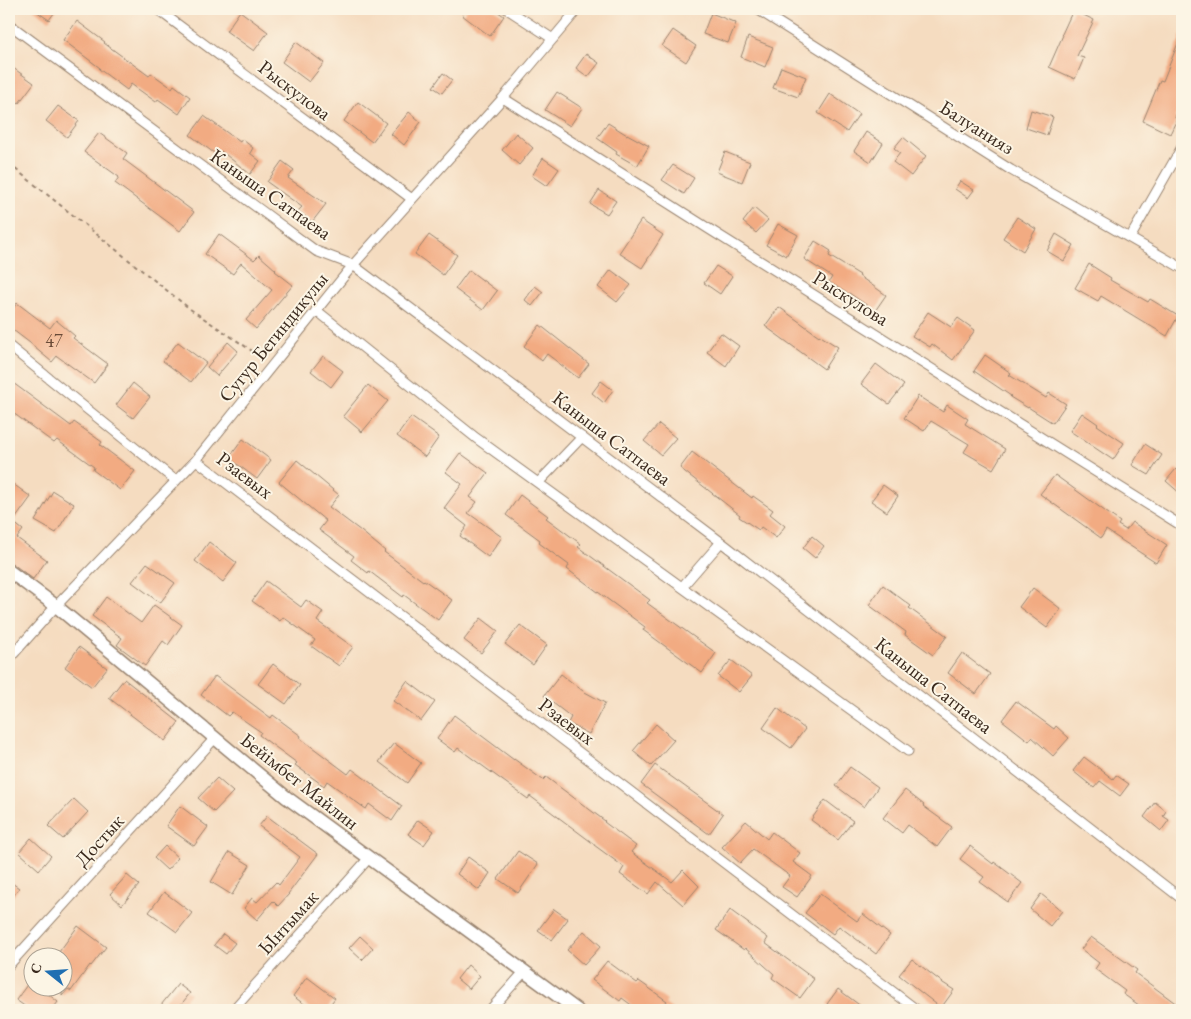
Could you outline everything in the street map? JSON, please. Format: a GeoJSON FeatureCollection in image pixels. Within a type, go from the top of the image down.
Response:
{"type":"FeatureCollection","features":[{"type":"Feature","properties":{"kind":"street","name":"Рыскулова"},"geometry":{"type":"LineString","coordinates":[[156,9],[412,199]]}},
{"type":"Feature","properties":{"kind":"street"},"geometry":{"type":"LineString","coordinates":[[507,9],[553,39]]}},
{"type":"Feature","properties":{"kind":"street","name":"Сугур Бегиндикулы"},"geometry":{"type":"LineString","coordinates":[[9,659],[56,606],[196,460],[353,264],[503,98],[578,9]]}},
{"type":"Feature","properties":{"kind":"street","name":"Балуанияз"},"geometry":{"type":"LineString","coordinates":[[756,9],[1011,170],[1182,268]]}},
{"type":"Feature","properties":{"kind":"street","name":"Каныша Сатпаева"},"geometry":{"type":"LineString","coordinates":[[9,24],[316,251],[353,264],[721,542],[1182,900]]}},
{"type":"Feature","properties":{"kind":"street","name":"Рыскулова"},"geometry":{"type":"LineString","coordinates":[[503,98],[1182,526]]}},
{"type":"Feature","properties":{"kind":"street"},"geometry":{"type":"LineString","coordinates":[[1130,238],[1182,147]]}},
{"type":"Feature","properties":{"kind":"street"},"geometry":{"type":"LineString","coordinates":[[316,310],[476,438],[908,751]]}},
{"type":"Feature","properties":{"kind":"street"},"geometry":{"type":"LineString","coordinates":[[9,346],[176,481]]}},
{"type":"Feature","properties":{"kind":"street"},"geometry":{"type":"LineString","coordinates":[[538,483],[582,437]]}},
{"type":"Feature","properties":{"kind":"street","name":"Рзаевых"},"geometry":{"type":"LineString","coordinates":[[196,460],[917,1010]]}},
{"type":"Feature","properties":{"kind":"street"},"geometry":{"type":"LineString","coordinates":[[682,587],[721,542]]}},
{"type":"Feature","properties":{"kind":"street","name":"Бейімбет Майлин"},"geometry":{"type":"LineString","coordinates":[[9,571],[56,606],[286,797],[577,1010]]}},
{"type":"Feature","properties":{"kind":"street","name":"Достык"},"geometry":{"type":"LineString","coordinates":[[9,965],[215,738]]}},
{"type":"Feature","properties":{"kind":"street","name":"Ынтымак"},"geometry":{"type":"LineString","coordinates":[[233,1010],[369,858]]}},
{"type":"Feature","properties":{"kind":"street"},"geometry":{"type":"LineString","coordinates":[[490,1010],[524,972]]}},
{"type":"Feature","properties":{"kind":"path"},"geometry":{"type":"LineString","coordinates":[[9,164],[190,310],[273,365]]}},
{"type":"Feature","properties":{"kind":"building"},"geometry":{"type":"Polygon","coordinates":[[[33,9],[57,9],[49,20],[33,9]]]}},
{"type":"Feature","properties":{"kind":"building"},"geometry":{"type":"Polygon","coordinates":[[[467,9],[494,9],[504,16],[490,36],[462,15],[467,9]]]}},
{"type":"Feature","properties":{"kind":"building"},"geometry":{"type":"Polygon","coordinates":[[[1073,10],[1094,20],[1077,56],[1084,58],[1075,79],[1049,67],[1073,10]]]}},
{"type":"Feature","properties":{"kind":"building"},"geometry":{"type":"Polygon","coordinates":[[[240,11],[268,32],[254,51],[226,31],[240,11]]]}},
{"type":"Feature","properties":{"kind":"building"},"geometry":{"type":"Polygon","coordinates":[[[711,13],[736,23],[728,43],[703,34],[711,13]]]}},
{"type":"Feature","properties":{"kind":"building"},"geometry":{"type":"Polygon","coordinates":[[[77,21],[149,76],[151,73],[172,88],[174,85],[190,97],[179,114],[158,99],[156,102],[131,84],[127,90],[63,40],[77,21]]]}},
{"type":"Feature","properties":{"kind":"building"},"geometry":{"type":"Polygon","coordinates":[[[673,30],[696,46],[686,62],[662,46],[673,30]]]}},
{"type":"Feature","properties":{"kind":"building"},"geometry":{"type":"Polygon","coordinates":[[[1182,33],[1182,98],[1175,118],[1177,119],[1170,134],[1143,121],[1160,80],[1163,81],[1182,33]]]}},
{"type":"Feature","properties":{"kind":"building"},"geometry":{"type":"Polygon","coordinates":[[[748,37],[773,47],[765,67],[741,57],[748,37]]]}},
{"type":"Feature","properties":{"kind":"building"},"geometry":{"type":"Polygon","coordinates":[[[296,42],[324,63],[309,82],[282,62],[296,42]]]}},
{"type":"Feature","properties":{"kind":"building"},"geometry":{"type":"Polygon","coordinates":[[[586,54],[599,63],[588,77],[576,68],[586,54]]]}},
{"type":"Feature","properties":{"kind":"building"},"geometry":{"type":"Polygon","coordinates":[[[9,65],[34,83],[19,103],[9,95],[9,65]]]}},
{"type":"Feature","properties":{"kind":"building"},"geometry":{"type":"Polygon","coordinates":[[[781,67],[806,77],[798,97],[773,88],[781,67]]]}},
{"type":"Feature","properties":{"kind":"building"},"geometry":{"type":"Polygon","coordinates":[[[443,73],[452,80],[442,93],[433,87],[443,73]]]}},
{"type":"Feature","properties":{"kind":"building"},"geometry":{"type":"Polygon","coordinates":[[[557,92],[582,108],[570,126],[545,110],[557,92]]]}},
{"type":"Feature","properties":{"kind":"building"},"geometry":{"type":"Polygon","coordinates":[[[830,94],[859,114],[847,132],[818,113],[830,94]]]}},
{"type":"Feature","properties":{"kind":"building"},"geometry":{"type":"Polygon","coordinates":[[[358,102],[386,123],[372,142],[344,121],[358,102]]]}},
{"type":"Feature","properties":{"kind":"building"},"geometry":{"type":"Polygon","coordinates":[[[58,106],[79,121],[67,137],[46,121],[58,106]]]}},
{"type":"Feature","properties":{"kind":"building"},"geometry":{"type":"Polygon","coordinates":[[[1031,110],[1053,117],[1047,135],[1026,128],[1031,110]]]}},
{"type":"Feature","properties":{"kind":"building"},"geometry":{"type":"Polygon","coordinates":[[[409,112],[421,122],[404,145],[391,134],[409,112]]]}},
{"type":"Feature","properties":{"kind":"building"},"geometry":{"type":"Polygon","coordinates":[[[204,116],[240,142],[242,139],[253,148],[250,153],[260,161],[250,174],[221,151],[218,156],[190,135],[204,116]]]}},
{"type":"Feature","properties":{"kind":"building"},"geometry":{"type":"Polygon","coordinates":[[[608,123],[649,146],[637,166],[616,154],[617,152],[597,138],[608,123]]]}},
{"type":"Feature","properties":{"kind":"building"},"geometry":{"type":"Polygon","coordinates":[[[866,132],[883,143],[871,162],[854,151],[866,132]]]}},
{"type":"Feature","properties":{"kind":"building"},"geometry":{"type":"Polygon","coordinates":[[[99,133],[127,153],[123,159],[194,212],[180,231],[115,183],[119,177],[84,152],[99,133]]]}},
{"type":"Feature","properties":{"kind":"building"},"geometry":{"type":"Polygon","coordinates":[[[516,133],[533,148],[519,165],[502,150],[516,133]]]}},
{"type":"Feature","properties":{"kind":"building"},"geometry":{"type":"Polygon","coordinates":[[[903,137],[926,156],[911,176],[893,162],[900,153],[894,148],[903,137]]]}},
{"type":"Feature","properties":{"kind":"building"},"geometry":{"type":"Polygon","coordinates":[[[725,152],[750,162],[742,182],[717,172],[725,152]]]}},
{"type":"Feature","properties":{"kind":"building"},"geometry":{"type":"Polygon","coordinates":[[[543,158],[559,169],[547,186],[532,176],[543,158]]]}},
{"type":"Feature","properties":{"kind":"building"},"geometry":{"type":"Polygon","coordinates":[[[282,161],[294,170],[288,178],[326,204],[312,222],[298,211],[302,207],[267,182],[282,161]]]}},
{"type":"Feature","properties":{"kind":"building"},"geometry":{"type":"Polygon","coordinates":[[[673,165],[694,178],[684,194],[662,180],[673,165]]]}},
{"type":"Feature","properties":{"kind":"building"},"geometry":{"type":"Polygon","coordinates":[[[960,181],[974,190],[968,198],[955,189],[960,181]]]}},
{"type":"Feature","properties":{"kind":"building"},"geometry":{"type":"Polygon","coordinates":[[[599,190],[616,201],[607,214],[590,204],[599,190]]]}},
{"type":"Feature","properties":{"kind":"building"},"geometry":{"type":"Polygon","coordinates":[[[754,208],[768,220],[756,233],[743,222],[754,208]]]}},
{"type":"Feature","properties":{"kind":"building"},"geometry":{"type":"Polygon","coordinates":[[[1017,217],[1036,229],[1023,251],[1003,238],[1017,217]]]}},
{"type":"Feature","properties":{"kind":"building"},"geometry":{"type":"Polygon","coordinates":[[[641,220],[663,235],[642,268],[619,253],[641,220]]]}},
{"type":"Feature","properties":{"kind":"building"},"geometry":{"type":"Polygon","coordinates":[[[778,224],[798,235],[786,256],[766,245],[778,224]]]}},
{"type":"Feature","properties":{"kind":"building"},"geometry":{"type":"Polygon","coordinates":[[[219,234],[254,260],[259,255],[293,285],[256,329],[246,320],[272,290],[241,263],[233,274],[205,254],[219,234]]]}},
{"type":"Feature","properties":{"kind":"building"},"geometry":{"type":"Polygon","coordinates":[[[1056,234],[1074,245],[1064,261],[1047,251],[1056,234]]]}},
{"type":"Feature","properties":{"kind":"building"},"geometry":{"type":"Polygon","coordinates":[[[429,235],[457,255],[443,275],[415,254],[429,235]]]}},
{"type":"Feature","properties":{"kind":"building"},"geometry":{"type":"Polygon","coordinates":[[[815,241],[831,251],[829,256],[860,275],[886,295],[875,311],[829,282],[832,277],[804,259],[815,241]]]}},
{"type":"Feature","properties":{"kind":"building"},"geometry":{"type":"Polygon","coordinates":[[[1089,264],[1111,278],[1110,280],[1148,302],[1150,299],[1178,316],[1167,336],[1101,296],[1098,301],[1075,288],[1089,264]]]}},
{"type":"Feature","properties":{"kind":"building"},"geometry":{"type":"Polygon","coordinates":[[[716,266],[732,276],[720,294],[704,283],[716,266]]]}},
{"type":"Feature","properties":{"kind":"building"},"geometry":{"type":"Polygon","coordinates":[[[469,270],[497,291],[483,310],[455,289],[469,270]]]}},
{"type":"Feature","properties":{"kind":"building"},"geometry":{"type":"Polygon","coordinates":[[[611,270],[631,285],[617,302],[598,287],[611,270]]]}},
{"type":"Feature","properties":{"kind":"building"},"geometry":{"type":"Polygon","coordinates":[[[535,286],[543,292],[532,306],[525,300],[535,286]]]}},
{"type":"Feature","properties":{"kind":"building"},"geometry":{"type":"Polygon","coordinates":[[[17,303],[50,328],[56,320],[75,336],[73,338],[108,364],[94,383],[57,356],[52,362],[9,327],[9,314],[17,303]]]}},
{"type":"Feature","properties":{"kind":"building"},"geometry":{"type":"Polygon","coordinates":[[[779,307],[819,336],[838,347],[824,369],[765,326],[779,307]]]}},
{"type":"Feature","properties":{"kind":"building"},"geometry":{"type":"Polygon","coordinates":[[[928,312],[951,327],[958,318],[975,330],[953,360],[932,344],[930,347],[912,336],[928,312]]]}},
{"type":"Feature","properties":{"kind":"building"},"geometry":{"type":"Polygon","coordinates":[[[540,325],[589,364],[578,378],[547,354],[542,361],[524,346],[540,325]]]}},
{"type":"Feature","properties":{"kind":"building"},"geometry":{"type":"Polygon","coordinates":[[[721,333],[739,346],[726,366],[707,352],[721,333]]]}},
{"type":"Feature","properties":{"kind":"building"},"geometry":{"type":"Polygon","coordinates":[[[178,342],[206,363],[191,382],[163,361],[178,342]]]}},
{"type":"Feature","properties":{"kind":"building"},"geometry":{"type":"Polygon","coordinates":[[[228,342],[238,351],[217,376],[207,367],[228,342]]]}},
{"type":"Feature","properties":{"kind":"building"},"geometry":{"type":"Polygon","coordinates":[[[985,355],[1011,373],[1009,375],[1046,398],[1049,393],[1066,404],[1053,423],[1010,397],[974,371],[985,355]]]}},
{"type":"Feature","properties":{"kind":"building"},"geometry":{"type":"Polygon","coordinates":[[[323,356],[343,371],[331,387],[311,371],[323,356]]]}},
{"type":"Feature","properties":{"kind":"building"},"geometry":{"type":"Polygon","coordinates":[[[876,364],[904,385],[889,404],[861,384],[876,364]]]}},
{"type":"Feature","properties":{"kind":"building"},"geometry":{"type":"Polygon","coordinates":[[[9,380],[71,426],[74,422],[102,442],[100,445],[135,471],[120,490],[93,470],[94,467],[57,440],[54,443],[9,410],[9,380]]]}},
{"type":"Feature","properties":{"kind":"building"},"geometry":{"type":"Polygon","coordinates":[[[601,381],[613,390],[604,403],[592,393],[601,381]]]}},
{"type":"Feature","properties":{"kind":"building"},"geometry":{"type":"Polygon","coordinates":[[[133,383],[150,397],[133,418],[116,405],[133,383]]]}},
{"type":"Feature","properties":{"kind":"building"},"geometry":{"type":"Polygon","coordinates":[[[368,385],[388,401],[362,432],[343,416],[368,385]]]}},
{"type":"Feature","properties":{"kind":"building"},"geometry":{"type":"Polygon","coordinates":[[[918,396],[943,412],[947,405],[968,419],[965,424],[1005,449],[993,469],[964,452],[969,444],[931,421],[924,431],[904,418],[918,396]]]}},
{"type":"Feature","properties":{"kind":"building"},"geometry":{"type":"Polygon","coordinates":[[[1082,413],[1124,443],[1113,460],[1070,431],[1082,413]]]}},
{"type":"Feature","properties":{"kind":"building"},"geometry":{"type":"Polygon","coordinates":[[[411,417],[439,437],[425,457],[397,436],[411,417]]]}},
{"type":"Feature","properties":{"kind":"building"},"geometry":{"type":"Polygon","coordinates":[[[659,424],[676,438],[661,455],[644,441],[659,424]]]}},
{"type":"Feature","properties":{"kind":"building"},"geometry":{"type":"Polygon","coordinates":[[[243,439],[271,460],[257,479],[229,458],[243,439]]]}},
{"type":"Feature","properties":{"kind":"building"},"geometry":{"type":"Polygon","coordinates":[[[1145,444],[1162,455],[1149,475],[1132,465],[1145,444]]]}},
{"type":"Feature","properties":{"kind":"building"},"geometry":{"type":"Polygon","coordinates":[[[692,452],[752,498],[753,496],[773,510],[770,514],[785,526],[776,538],[761,527],[759,530],[739,517],[740,515],[680,468],[692,452]]]}},
{"type":"Feature","properties":{"kind":"building"},"geometry":{"type":"Polygon","coordinates":[[[460,453],[488,473],[470,497],[477,502],[468,513],[502,537],[488,557],[460,536],[467,526],[444,508],[462,484],[446,472],[460,453]]]}},
{"type":"Feature","properties":{"kind":"building"},"geometry":{"type":"Polygon","coordinates":[[[297,460],[339,495],[329,507],[361,531],[384,552],[452,600],[438,620],[404,595],[403,597],[369,571],[368,573],[351,560],[354,556],[319,530],[326,521],[279,482],[297,460]]]}},
{"type":"Feature","properties":{"kind":"building"},"geometry":{"type":"Polygon","coordinates":[[[1176,469],[1182,474],[1182,495],[1166,481],[1176,469]]]}},
{"type":"Feature","properties":{"kind":"building"},"geometry":{"type":"Polygon","coordinates":[[[1055,475],[1120,522],[1118,525],[1126,530],[1132,522],[1167,545],[1156,563],[1106,530],[1101,538],[1040,494],[1055,475]]]}},
{"type":"Feature","properties":{"kind":"building"},"geometry":{"type":"Polygon","coordinates":[[[9,481],[31,497],[13,522],[23,530],[17,538],[47,560],[33,579],[9,561],[9,481]]]}},
{"type":"Feature","properties":{"kind":"building"},"geometry":{"type":"Polygon","coordinates":[[[883,485],[898,496],[887,512],[871,501],[883,485]]]}},
{"type":"Feature","properties":{"kind":"building"},"geometry":{"type":"Polygon","coordinates":[[[53,491],[74,504],[56,533],[35,521],[53,491]]]}},
{"type":"Feature","properties":{"kind":"building"},"geometry":{"type":"Polygon","coordinates":[[[520,495],[548,516],[546,518],[581,544],[578,547],[650,600],[647,603],[716,653],[702,673],[643,630],[645,627],[567,569],[569,565],[539,543],[540,540],[506,515],[520,495]]]}},
{"type":"Feature","properties":{"kind":"building"},"geometry":{"type":"Polygon","coordinates":[[[812,536],[824,546],[815,558],[803,548],[812,536]]]}},
{"type":"Feature","properties":{"kind":"building"},"geometry":{"type":"Polygon","coordinates":[[[209,542],[237,563],[223,582],[195,561],[209,542]]]}},
{"type":"Feature","properties":{"kind":"building"},"geometry":{"type":"Polygon","coordinates":[[[147,563],[175,583],[160,603],[132,582],[147,563]]]}},
{"type":"Feature","properties":{"kind":"building"},"geometry":{"type":"Polygon","coordinates":[[[266,581],[301,607],[306,600],[323,612],[317,621],[353,647],[339,666],[311,646],[315,640],[283,617],[280,621],[252,601],[266,581]]]}},
{"type":"Feature","properties":{"kind":"building"},"geometry":{"type":"Polygon","coordinates":[[[883,585],[911,606],[909,608],[947,636],[933,655],[905,635],[906,632],[869,605],[883,585]]]}},
{"type":"Feature","properties":{"kind":"building"},"geometry":{"type":"Polygon","coordinates":[[[1033,588],[1061,609],[1047,628],[1019,607],[1033,588]]]}},
{"type":"Feature","properties":{"kind":"building"},"geometry":{"type":"Polygon","coordinates":[[[106,597],[141,623],[154,605],[182,625],[168,645],[163,641],[145,666],[117,645],[122,638],[92,616],[106,597]]]}},
{"type":"Feature","properties":{"kind":"building"},"geometry":{"type":"Polygon","coordinates":[[[481,618],[498,631],[481,653],[464,640],[481,618]]]}},
{"type":"Feature","properties":{"kind":"building"},"geometry":{"type":"Polygon","coordinates":[[[520,625],[547,645],[533,665],[505,644],[520,625]]]}},
{"type":"Feature","properties":{"kind":"building"},"geometry":{"type":"Polygon","coordinates":[[[79,647],[107,668],[92,687],[65,667],[79,647]]]}},
{"type":"Feature","properties":{"kind":"building"},"geometry":{"type":"Polygon","coordinates":[[[962,653],[990,674],[976,694],[948,673],[962,653]]]}},
{"type":"Feature","properties":{"kind":"building"},"geometry":{"type":"Polygon","coordinates":[[[731,660],[752,676],[739,692],[718,676],[731,660]]]}},
{"type":"Feature","properties":{"kind":"building"},"geometry":{"type":"Polygon","coordinates":[[[273,664],[300,685],[286,704],[258,684],[273,664]]]}},
{"type":"Feature","properties":{"kind":"building"},"geometry":{"type":"Polygon","coordinates":[[[561,674],[583,691],[605,703],[589,734],[568,723],[571,717],[544,696],[561,674]]]}},
{"type":"Feature","properties":{"kind":"building"},"geometry":{"type":"Polygon","coordinates":[[[215,676],[271,718],[273,715],[348,774],[352,769],[402,806],[392,821],[369,804],[366,809],[327,781],[324,786],[259,735],[261,732],[232,712],[228,716],[201,695],[215,676]]]}},
{"type":"Feature","properties":{"kind":"building"},"geometry":{"type":"Polygon","coordinates":[[[124,679],[179,722],[165,741],[109,698],[124,679]]]}},
{"type":"Feature","properties":{"kind":"building"},"geometry":{"type":"Polygon","coordinates":[[[407,681],[435,702],[421,721],[393,701],[407,681]]]}},
{"type":"Feature","properties":{"kind":"building"},"geometry":{"type":"Polygon","coordinates":[[[1016,701],[1054,729],[1056,726],[1069,738],[1053,756],[1032,737],[1029,741],[1002,720],[1016,701]]]}},
{"type":"Feature","properties":{"kind":"building"},"geometry":{"type":"Polygon","coordinates":[[[777,708],[805,729],[791,748],[763,728],[777,708]]]}},
{"type":"Feature","properties":{"kind":"building"},"geometry":{"type":"Polygon","coordinates":[[[454,715],[514,760],[543,780],[546,777],[605,821],[636,846],[631,852],[672,882],[683,870],[699,886],[683,905],[657,882],[648,894],[620,874],[624,867],[530,796],[528,799],[458,748],[455,752],[437,739],[454,715]]]}},
{"type":"Feature","properties":{"kind":"building"},"geometry":{"type":"Polygon","coordinates":[[[656,724],[674,740],[651,766],[633,751],[656,724]]]}},
{"type":"Feature","properties":{"kind":"building"},"geometry":{"type":"Polygon","coordinates":[[[394,743],[421,763],[407,783],[379,762],[394,743]]]}},
{"type":"Feature","properties":{"kind":"building"},"geometry":{"type":"Polygon","coordinates":[[[1084,757],[1113,779],[1116,775],[1129,784],[1120,796],[1100,781],[1094,788],[1073,771],[1084,757]]]}},
{"type":"Feature","properties":{"kind":"building"},"geometry":{"type":"Polygon","coordinates":[[[655,765],[723,814],[709,834],[641,784],[655,765]]]}},
{"type":"Feature","properties":{"kind":"building"},"geometry":{"type":"Polygon","coordinates":[[[850,767],[878,787],[864,807],[836,786],[850,767]]]}},
{"type":"Feature","properties":{"kind":"building"},"geometry":{"type":"Polygon","coordinates":[[[217,778],[233,792],[214,812],[198,798],[217,778]]]}},
{"type":"Feature","properties":{"kind":"building"},"geometry":{"type":"Polygon","coordinates":[[[905,790],[952,827],[937,847],[908,825],[902,833],[883,818],[905,790]]]}},
{"type":"Feature","properties":{"kind":"building"},"geometry":{"type":"Polygon","coordinates":[[[74,799],[88,812],[63,839],[48,826],[74,799]]]}},
{"type":"Feature","properties":{"kind":"building"},"geometry":{"type":"Polygon","coordinates":[[[825,800],[853,821],[838,840],[811,820],[825,800]]]}},
{"type":"Feature","properties":{"kind":"building"},"geometry":{"type":"Polygon","coordinates":[[[1155,802],[1166,811],[1163,816],[1169,820],[1161,831],[1144,817],[1155,802]]]}},
{"type":"Feature","properties":{"kind":"building"},"geometry":{"type":"Polygon","coordinates":[[[180,806],[208,827],[194,846],[166,826],[180,806]]]}},
{"type":"Feature","properties":{"kind":"building"},"geometry":{"type":"Polygon","coordinates":[[[267,816],[318,854],[278,906],[273,901],[257,920],[244,908],[252,898],[257,902],[276,882],[279,885],[300,857],[259,826],[267,816]]]}},
{"type":"Feature","properties":{"kind":"building"},"geometry":{"type":"Polygon","coordinates":[[[418,820],[434,831],[424,845],[408,834],[418,820]]]}},
{"type":"Feature","properties":{"kind":"building"},"geometry":{"type":"Polygon","coordinates":[[[746,821],[767,839],[772,832],[800,853],[793,862],[812,876],[797,897],[782,887],[790,876],[753,849],[740,863],[722,847],[746,821]]]}},
{"type":"Feature","properties":{"kind":"building"},"geometry":{"type":"Polygon","coordinates":[[[31,838],[51,856],[39,870],[19,852],[31,838]]]}},
{"type":"Feature","properties":{"kind":"building"},"geometry":{"type":"Polygon","coordinates":[[[165,846],[178,858],[167,870],[154,858],[165,846]]]}},
{"type":"Feature","properties":{"kind":"building"},"geometry":{"type":"Polygon","coordinates":[[[970,846],[1022,883],[1008,902],[980,882],[984,877],[960,859],[970,846]]]}},
{"type":"Feature","properties":{"kind":"building"},"geometry":{"type":"Polygon","coordinates":[[[518,851],[538,864],[518,893],[498,879],[518,851]]]}},
{"type":"Feature","properties":{"kind":"building"},"geometry":{"type":"Polygon","coordinates":[[[229,852],[250,865],[232,895],[211,882],[229,852]]]}},
{"type":"Feature","properties":{"kind":"building"},"geometry":{"type":"Polygon","coordinates":[[[468,857],[490,873],[479,890],[457,874],[468,857]]]}},
{"type":"Feature","properties":{"kind":"building"},"geometry":{"type":"Polygon","coordinates":[[[127,875],[139,885],[122,905],[110,894],[127,875]]]}},
{"type":"Feature","properties":{"kind":"building"},"geometry":{"type":"Polygon","coordinates":[[[9,881],[19,888],[9,902],[9,881]]]}},
{"type":"Feature","properties":{"kind":"building"},"geometry":{"type":"Polygon","coordinates":[[[164,892],[192,913],[177,932],[149,912],[164,892]]]}},
{"type":"Feature","properties":{"kind":"building"},"geometry":{"type":"Polygon","coordinates":[[[820,894],[857,921],[863,914],[890,935],[876,954],[839,926],[833,934],[805,913],[820,894]]]}},
{"type":"Feature","properties":{"kind":"building"},"geometry":{"type":"Polygon","coordinates":[[[1041,894],[1062,911],[1050,926],[1030,909],[1041,894]]]}},
{"type":"Feature","properties":{"kind":"building"},"geometry":{"type":"Polygon","coordinates":[[[554,909],[568,919],[552,940],[538,930],[554,909]]]}},
{"type":"Feature","properties":{"kind":"building"},"geometry":{"type":"Polygon","coordinates":[[[730,910],[768,938],[765,943],[814,979],[800,998],[772,978],[774,974],[745,948],[744,950],[716,930],[730,910]]]}},
{"type":"Feature","properties":{"kind":"building"},"geometry":{"type":"Polygon","coordinates":[[[78,926],[106,947],[72,990],[72,946],[63,946],[78,926]]]}},
{"type":"Feature","properties":{"kind":"building"},"geometry":{"type":"Polygon","coordinates":[[[584,931],[601,946],[584,965],[567,950],[584,931]]]}},
{"type":"Feature","properties":{"kind":"building"},"geometry":{"type":"Polygon","coordinates":[[[223,934],[235,943],[226,954],[214,945],[223,934]]]}},
{"type":"Feature","properties":{"kind":"building"},"geometry":{"type":"Polygon","coordinates":[[[360,936],[373,948],[362,960],[349,948],[360,936]]]}},
{"type":"Feature","properties":{"kind":"building"},"geometry":{"type":"Polygon","coordinates":[[[1091,937],[1137,970],[1135,973],[1182,1008],[1182,1010],[1146,1010],[1123,994],[1125,991],[1095,969],[1099,963],[1081,949],[1091,937]]]}},
{"type":"Feature","properties":{"kind":"building"},"geometry":{"type":"Polygon","coordinates":[[[912,959],[954,990],[941,1008],[899,975],[912,959]]]}},
{"type":"Feature","properties":{"kind":"building"},"geometry":{"type":"Polygon","coordinates":[[[607,961],[637,983],[639,981],[667,1001],[665,1004],[673,1010],[638,1010],[622,998],[620,1001],[592,980],[607,961]]]}},
{"type":"Feature","properties":{"kind":"building"},"geometry":{"type":"Polygon","coordinates":[[[468,965],[480,976],[469,989],[457,979],[468,965]]]}},
{"type":"Feature","properties":{"kind":"building"},"geometry":{"type":"Polygon","coordinates":[[[307,977],[335,998],[326,1010],[312,1010],[293,996],[307,977]]]}},
{"type":"Feature","properties":{"kind":"building"},"geometry":{"type":"Polygon","coordinates":[[[178,984],[190,993],[177,1010],[157,1010],[178,984]]]}},
{"type":"Feature","properties":{"kind":"building"},"geometry":{"type":"Polygon","coordinates":[[[838,989],[866,1010],[836,1010],[827,1004],[838,989]]]}},
{"type":"Feature","properties":{"kind":"building"},"geometry":{"type":"Polygon","coordinates":[[[22,992],[22,996],[50,996],[58,1002],[52,1010],[30,1010],[16,1000],[22,992]]]}}]}
